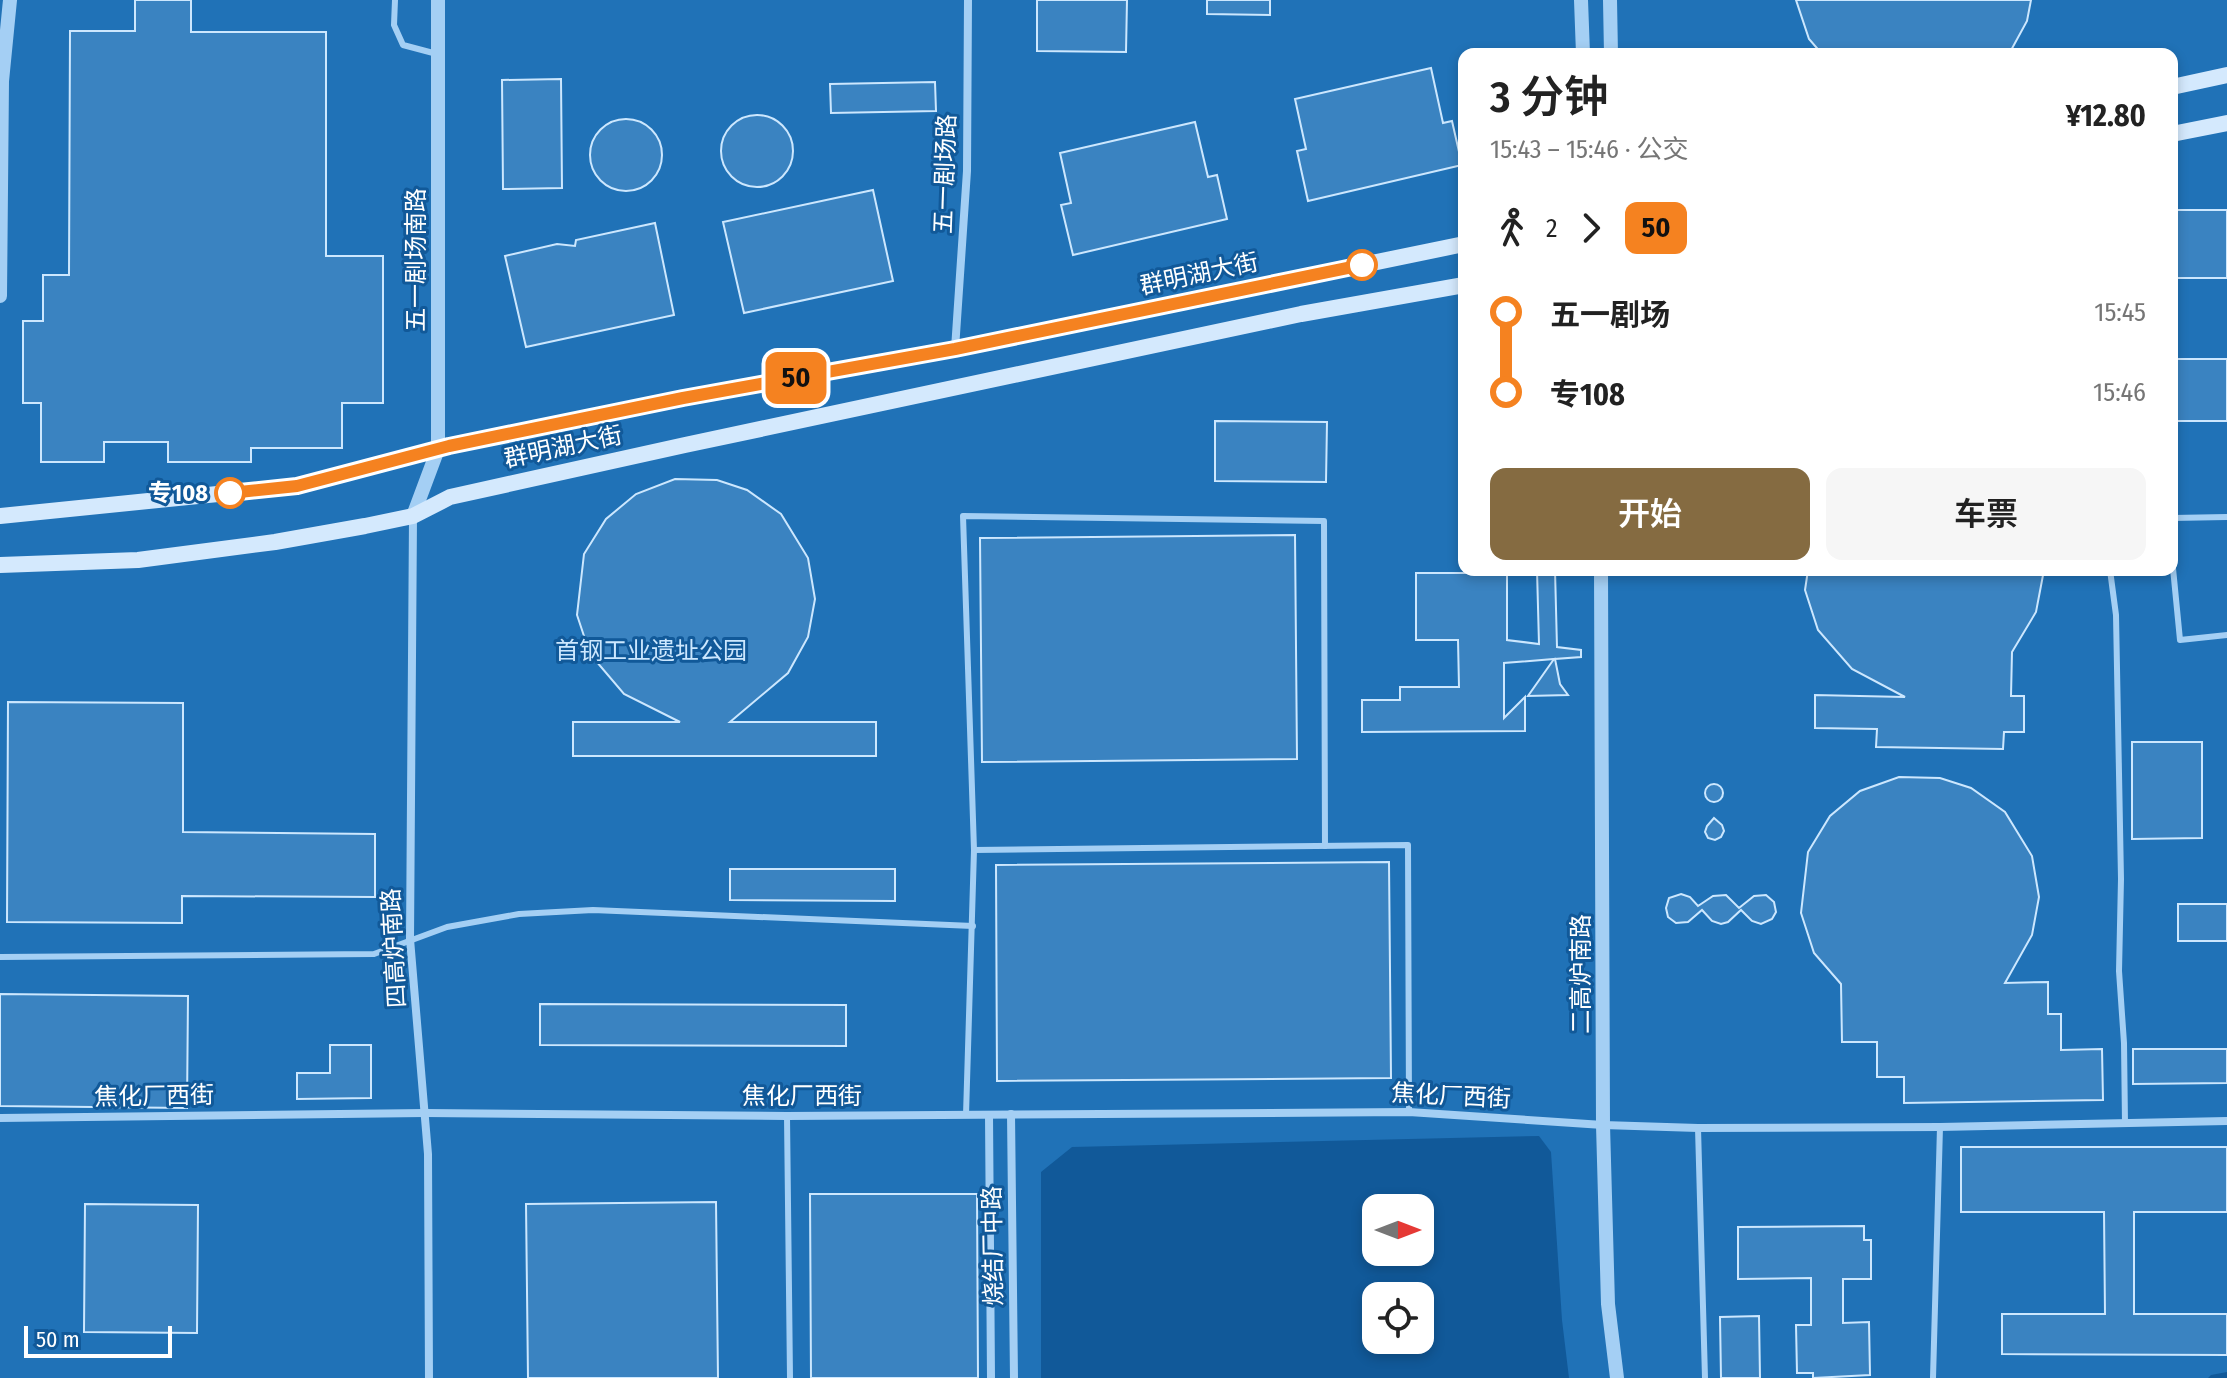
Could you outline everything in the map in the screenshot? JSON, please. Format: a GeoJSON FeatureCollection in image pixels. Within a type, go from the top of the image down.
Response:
{"type":"FeatureCollection","features":[{"type":"Feature","properties":{"kind":"main road"},"geometry":{"type":"LineString","coordinates":[[2178,86],[2227,75]]}},
{"type":"Feature","properties":{"kind":"main road"},"geometry":{"type":"LineString","coordinates":[[2178,133],[2227,123]]}},
{"type":"Feature","properties":{"kind":"main road","name":"群明湖大街"},"geometry":{"type":"LineString","coordinates":[[0,516],[297,486],[438,449],[683,398],[955,349],[1458,245]]}},
{"type":"Feature","properties":{"kind":"main road","name":"群明湖大街"},"geometry":{"type":"LineString","coordinates":[[0,565],[138,560],[275,542],[413,516],[450,497],[671,448],[1286,317],[1458,286]]}},
{"type":"Feature","properties":{"kind":"street"},"geometry":{"type":"LineString","coordinates":[[0,296],[2,81],[10,0]]}},
{"type":"Feature","properties":{"kind":"street","name":"五一剧场南路"},"geometry":{"type":"LineString","coordinates":[[413,516],[438,449],[438,0]]}},
{"type":"Feature","properties":{"kind":"street","name":"五一剧场路"},"geometry":{"type":"LineString","coordinates":[[955,349],[967,171],[968,0]]}},
{"type":"Feature","properties":{"kind":"street"},"geometry":{"type":"LineString","coordinates":[[1581,0],[1583,48]]}},
{"type":"Feature","properties":{"kind":"street"},"geometry":{"type":"LineString","coordinates":[[1610,0],[1611,48]]}},
{"type":"Feature","properties":{"kind":"street","name":"四高炉南路"},"geometry":{"type":"LineString","coordinates":[[413,516],[410,939],[425,1113],[429,1378]]}},
{"type":"Feature","properties":{"kind":"street","name":"二高炉南路"},"geometry":{"type":"LineString","coordinates":[[1601,576],[1603,1125],[1608,1304],[1617,1378]]}},
{"type":"Feature","properties":{"kind":"street","name":"焦化厂西街"},"geometry":{"type":"LineString","coordinates":[[0,1118],[425,1113],[787,1116],[1409,1112],[1698,1128],[2227,1121]]}},
{"type":"Feature","properties":{"kind":"street","name":"烧结厂中路"},"geometry":{"type":"LineString","coordinates":[[1011,1114],[1014,1378]]}},
{"type":"Feature","properties":{"kind":"street","name":"烧结厂中路"},"geometry":{"type":"LineString","coordinates":[[989,1115],[991,1378]]}},
{"type":"Feature","properties":{"kind":"lane"},"geometry":{"type":"LineString","coordinates":[[395,0],[394,25],[403,45],[437,54]]}},
{"type":"Feature","properties":{"kind":"lane"},"geometry":{"type":"LineString","coordinates":[[966,1115],[974,850],[963,516],[1324,521],[1325,846]]}},
{"type":"Feature","properties":{"kind":"lane"},"geometry":{"type":"LineString","coordinates":[[2178,518],[2227,517]]}},
{"type":"Feature","properties":{"kind":"lane"},"geometry":{"type":"LineString","coordinates":[[2111,576],[2116,615],[2121,879],[2119,971],[2125,1124]]}},
{"type":"Feature","properties":{"kind":"lane"},"geometry":{"type":"LineString","coordinates":[[2174,576],[2180,640],[2227,635]]}},
{"type":"Feature","properties":{"kind":"lane"},"geometry":{"type":"LineString","coordinates":[[974,850],[1408,845],[1409,1112]]}},
{"type":"Feature","properties":{"kind":"lane"},"geometry":{"type":"LineString","coordinates":[[0,957],[374,954],[447,927],[519,914],[593,910],[973,926]]}},
{"type":"Feature","properties":{"kind":"lane"},"geometry":{"type":"LineString","coordinates":[[787,1116],[790,1378]]}},
{"type":"Feature","properties":{"kind":"lane"},"geometry":{"type":"LineString","coordinates":[[1933,1378],[1940,1127]]}},
{"type":"Feature","properties":{"kind":"lane"},"geometry":{"type":"LineString","coordinates":[[1698,1128],[1705,1378]]}},
{"type":"Feature","properties":{"kind":"green space","name":"首钢工业遗址公园"},"geometry":{"type":"Polygon","coordinates":[[[0,0],[2227,0],[2227,1372],[2208,1378],[1569,1378],[1551,1152],[1539,1136],[1072,1147],[1041,1172],[1041,1378],[0,1378],[0,0]]]}},
{"type":"Feature","properties":{"kind":"building"},"geometry":{"type":"Polygon","coordinates":[[[135,0],[191,0],[191,32],[326,32],[326,256],[383,256],[383,403],[342,403],[342,448],[251,448],[251,462],[168,462],[168,442],[104,442],[104,462],[41,462],[41,403],[23,403],[23,321],[43,321],[43,275],[69,275],[70,31],[135,31],[135,0]]]}},
{"type":"Feature","properties":{"kind":"building"},"geometry":{"type":"Polygon","coordinates":[[[1037,0],[1127,0],[1126,52],[1037,51],[1037,0]]]}},
{"type":"Feature","properties":{"kind":"building"},"geometry":{"type":"Polygon","coordinates":[[[1207,0],[1270,0],[1270,15],[1207,14],[1207,0]]]}},
{"type":"Feature","properties":{"kind":"building"},"geometry":{"type":"Polygon","coordinates":[[[1796,0],[2031,0],[2027,21],[2012,48],[1817,48],[1809,39],[1796,0]]]}},
{"type":"Feature","properties":{"kind":"building"},"geometry":{"type":"Polygon","coordinates":[[[1431,68],[1443,123],[1452,121],[1458,147],[1458,166],[1308,201],[1297,151],[1306,149],[1295,99],[1431,68]]]}},
{"type":"Feature","properties":{"kind":"building"},"geometry":{"type":"Polygon","coordinates":[[[561,79],[562,188],[503,189],[502,80],[561,79]]]}},
{"type":"Feature","properties":{"kind":"building"},"geometry":{"type":"Polygon","coordinates":[[[935,82],[936,111],[831,113],[830,84],[935,82]]]}},
{"type":"Feature","properties":{"kind":"building"},"geometry":{"type":"Polygon","coordinates":[[[764,115],[783,125],[791,137],[791,165],[783,177],[771,185],[750,187],[731,177],[723,165],[721,144],[731,125],[743,117],[764,115]]]}},
{"type":"Feature","properties":{"kind":"building"},"geometry":{"type":"Polygon","coordinates":[[[626,119],[646,125],[656,135],[662,155],[656,175],[646,185],[626,191],[606,185],[596,175],[590,155],[596,135],[606,125],[626,119]]]}},
{"type":"Feature","properties":{"kind":"building"},"geometry":{"type":"Polygon","coordinates":[[[1195,122],[1208,177],[1217,175],[1227,219],[1073,255],[1061,205],[1071,203],[1060,153],[1195,122]]]}},
{"type":"Feature","properties":{"kind":"building"},"geometry":{"type":"Polygon","coordinates":[[[873,190],[893,281],[744,313],[723,222],[873,190]]]}},
{"type":"Feature","properties":{"kind":"building"},"geometry":{"type":"Polygon","coordinates":[[[2178,210],[2227,210],[2227,278],[2178,278],[2178,210]]]}},
{"type":"Feature","properties":{"kind":"building"},"geometry":{"type":"Polygon","coordinates":[[[655,223],[674,315],[526,347],[505,256],[557,244],[575,246],[576,240],[655,223]]]}},
{"type":"Feature","properties":{"kind":"building"},"geometry":{"type":"Polygon","coordinates":[[[2178,359],[2227,359],[2227,421],[2178,421],[2178,359]]]}},
{"type":"Feature","properties":{"kind":"building"},"geometry":{"type":"Polygon","coordinates":[[[1215,421],[1327,422],[1326,482],[1215,481],[1215,421]]]}},
{"type":"Feature","properties":{"kind":"building"},"geometry":{"type":"Polygon","coordinates":[[[675,479],[717,480],[747,490],[781,514],[808,558],[815,599],[808,637],[788,673],[730,722],[876,722],[876,756],[573,756],[573,722],[680,722],[624,694],[590,654],[577,615],[584,554],[606,519],[636,494],[675,479]]]}},
{"type":"Feature","properties":{"kind":"building"},"geometry":{"type":"Polygon","coordinates":[[[1295,535],[1297,759],[982,762],[980,538],[1295,535]]]}},
{"type":"Feature","properties":{"kind":"building"},"geometry":{"type":"Polygon","coordinates":[[[1416,573],[1507,576],[1507,640],[1539,644],[1537,576],[1555,576],[1557,647],[1581,650],[1581,657],[1555,659],[1560,684],[1568,695],[1528,696],[1554,659],[1504,663],[1504,718],[1525,697],[1525,731],[1362,732],[1362,700],[1400,700],[1400,687],[1459,687],[1458,640],[1416,640],[1416,573]]]}},
{"type":"Feature","properties":{"kind":"building"},"geometry":{"type":"Polygon","coordinates":[[[1807,576],[2043,576],[2036,612],[2012,652],[2011,696],[2024,696],[2024,732],[2004,732],[2003,749],[1876,747],[1877,729],[1815,728],[1815,695],[1905,697],[1852,669],[1818,630],[1805,590],[1807,576]]]}},
{"type":"Feature","properties":{"kind":"building"},"geometry":{"type":"Polygon","coordinates":[[[8,702],[183,703],[183,832],[375,834],[375,897],[182,896],[182,923],[7,922],[8,702]]]}},
{"type":"Feature","properties":{"kind":"building"},"geometry":{"type":"Polygon","coordinates":[[[2132,742],[2202,742],[2202,838],[2132,839],[2132,742]]]}},
{"type":"Feature","properties":{"kind":"building"},"geometry":{"type":"Polygon","coordinates":[[[1899,777],[1940,778],[1971,788],[2005,812],[2032,856],[2039,897],[2032,935],[2005,983],[2048,982],[2048,1014],[2061,1014],[2061,1050],[2102,1049],[2103,1100],[1904,1103],[1904,1077],[1877,1077],[1877,1042],[1842,1042],[1841,984],[1814,953],[1801,913],[1808,852],[1830,816],[1860,791],[1899,777]]]}},
{"type":"Feature","properties":{"kind":"building"},"geometry":{"type":"Polygon","coordinates":[[[1710,784],[1718,784],[1723,793],[1721,800],[1710,802],[1705,797],[1705,789],[1710,784]]]}},
{"type":"Feature","properties":{"kind":"building"},"geometry":{"type":"Polygon","coordinates":[[[1714,818],[1724,831],[1715,840],[1708,838],[1705,832],[1714,818]]]}},
{"type":"Feature","properties":{"kind":"building"},"geometry":{"type":"Polygon","coordinates":[[[1389,862],[1391,1078],[997,1081],[996,865],[1389,862]]]}},
{"type":"Feature","properties":{"kind":"building"},"geometry":{"type":"Polygon","coordinates":[[[730,869],[895,869],[895,901],[730,900],[730,869]]]}},
{"type":"Feature","properties":{"kind":"building"},"geometry":{"type":"Polygon","coordinates":[[[1681,894],[1690,897],[1698,906],[1713,896],[1726,895],[1739,908],[1754,896],[1766,895],[1774,902],[1776,912],[1772,919],[1761,924],[1752,921],[1741,910],[1721,924],[1712,921],[1702,910],[1688,922],[1676,923],[1668,917],[1666,908],[1669,898],[1681,894]]]}},
{"type":"Feature","properties":{"kind":"building"},"geometry":{"type":"Polygon","coordinates":[[[2178,904],[2227,904],[2227,941],[2178,941],[2178,904]]]}},
{"type":"Feature","properties":{"kind":"building"},"geometry":{"type":"Polygon","coordinates":[[[0,994],[188,996],[187,1108],[0,1106],[0,994]]]}},
{"type":"Feature","properties":{"kind":"building"},"geometry":{"type":"Polygon","coordinates":[[[540,1004],[846,1005],[846,1046],[540,1045],[540,1004]]]}},
{"type":"Feature","properties":{"kind":"building"},"geometry":{"type":"Polygon","coordinates":[[[330,1045],[371,1045],[371,1098],[297,1099],[297,1073],[330,1073],[330,1045]]]}},
{"type":"Feature","properties":{"kind":"building"},"geometry":{"type":"Polygon","coordinates":[[[2133,1049],[2227,1049],[2227,1083],[2133,1084],[2133,1049]]]}},
{"type":"Feature","properties":{"kind":"building"},"geometry":{"type":"Polygon","coordinates":[[[1961,1147],[2227,1147],[2227,1212],[2134,1212],[2134,1314],[2227,1314],[2227,1355],[2002,1354],[2002,1314],[2105,1314],[2104,1212],[1961,1212],[1961,1147]]]}},
{"type":"Feature","properties":{"kind":"building"},"geometry":{"type":"Polygon","coordinates":[[[810,1194],[977,1194],[978,1378],[811,1378],[810,1194]]]}},
{"type":"Feature","properties":{"kind":"building"},"geometry":{"type":"Polygon","coordinates":[[[716,1202],[718,1378],[528,1378],[526,1204],[716,1202]]]}},
{"type":"Feature","properties":{"kind":"building"},"geometry":{"type":"Polygon","coordinates":[[[85,1204],[198,1205],[197,1333],[84,1332],[85,1204]]]}},
{"type":"Feature","properties":{"kind":"building"},"geometry":{"type":"Polygon","coordinates":[[[1864,1226],[1864,1240],[1871,1240],[1871,1279],[1843,1279],[1843,1323],[1869,1322],[1870,1375],[1813,1378],[1813,1373],[1797,1373],[1796,1325],[1811,1325],[1811,1278],[1738,1279],[1738,1227],[1864,1226]]]}},
{"type":"Feature","properties":{"kind":"building"},"geometry":{"type":"Polygon","coordinates":[[[1759,1316],[1760,1378],[1721,1378],[1720,1317],[1759,1316]]]}},
{"type":"Feature","properties":{"kind":"bus line","name":"50"},"geometry":{"type":"LineString","coordinates":[[230,493],[297,486],[449,446],[683,398],[955,349],[1362,265]]}},
{"type":"Feature","properties":{"kind":"place","name":"专108"},"geometry":{"type":"Point","coordinates":[230,493]}}]}
